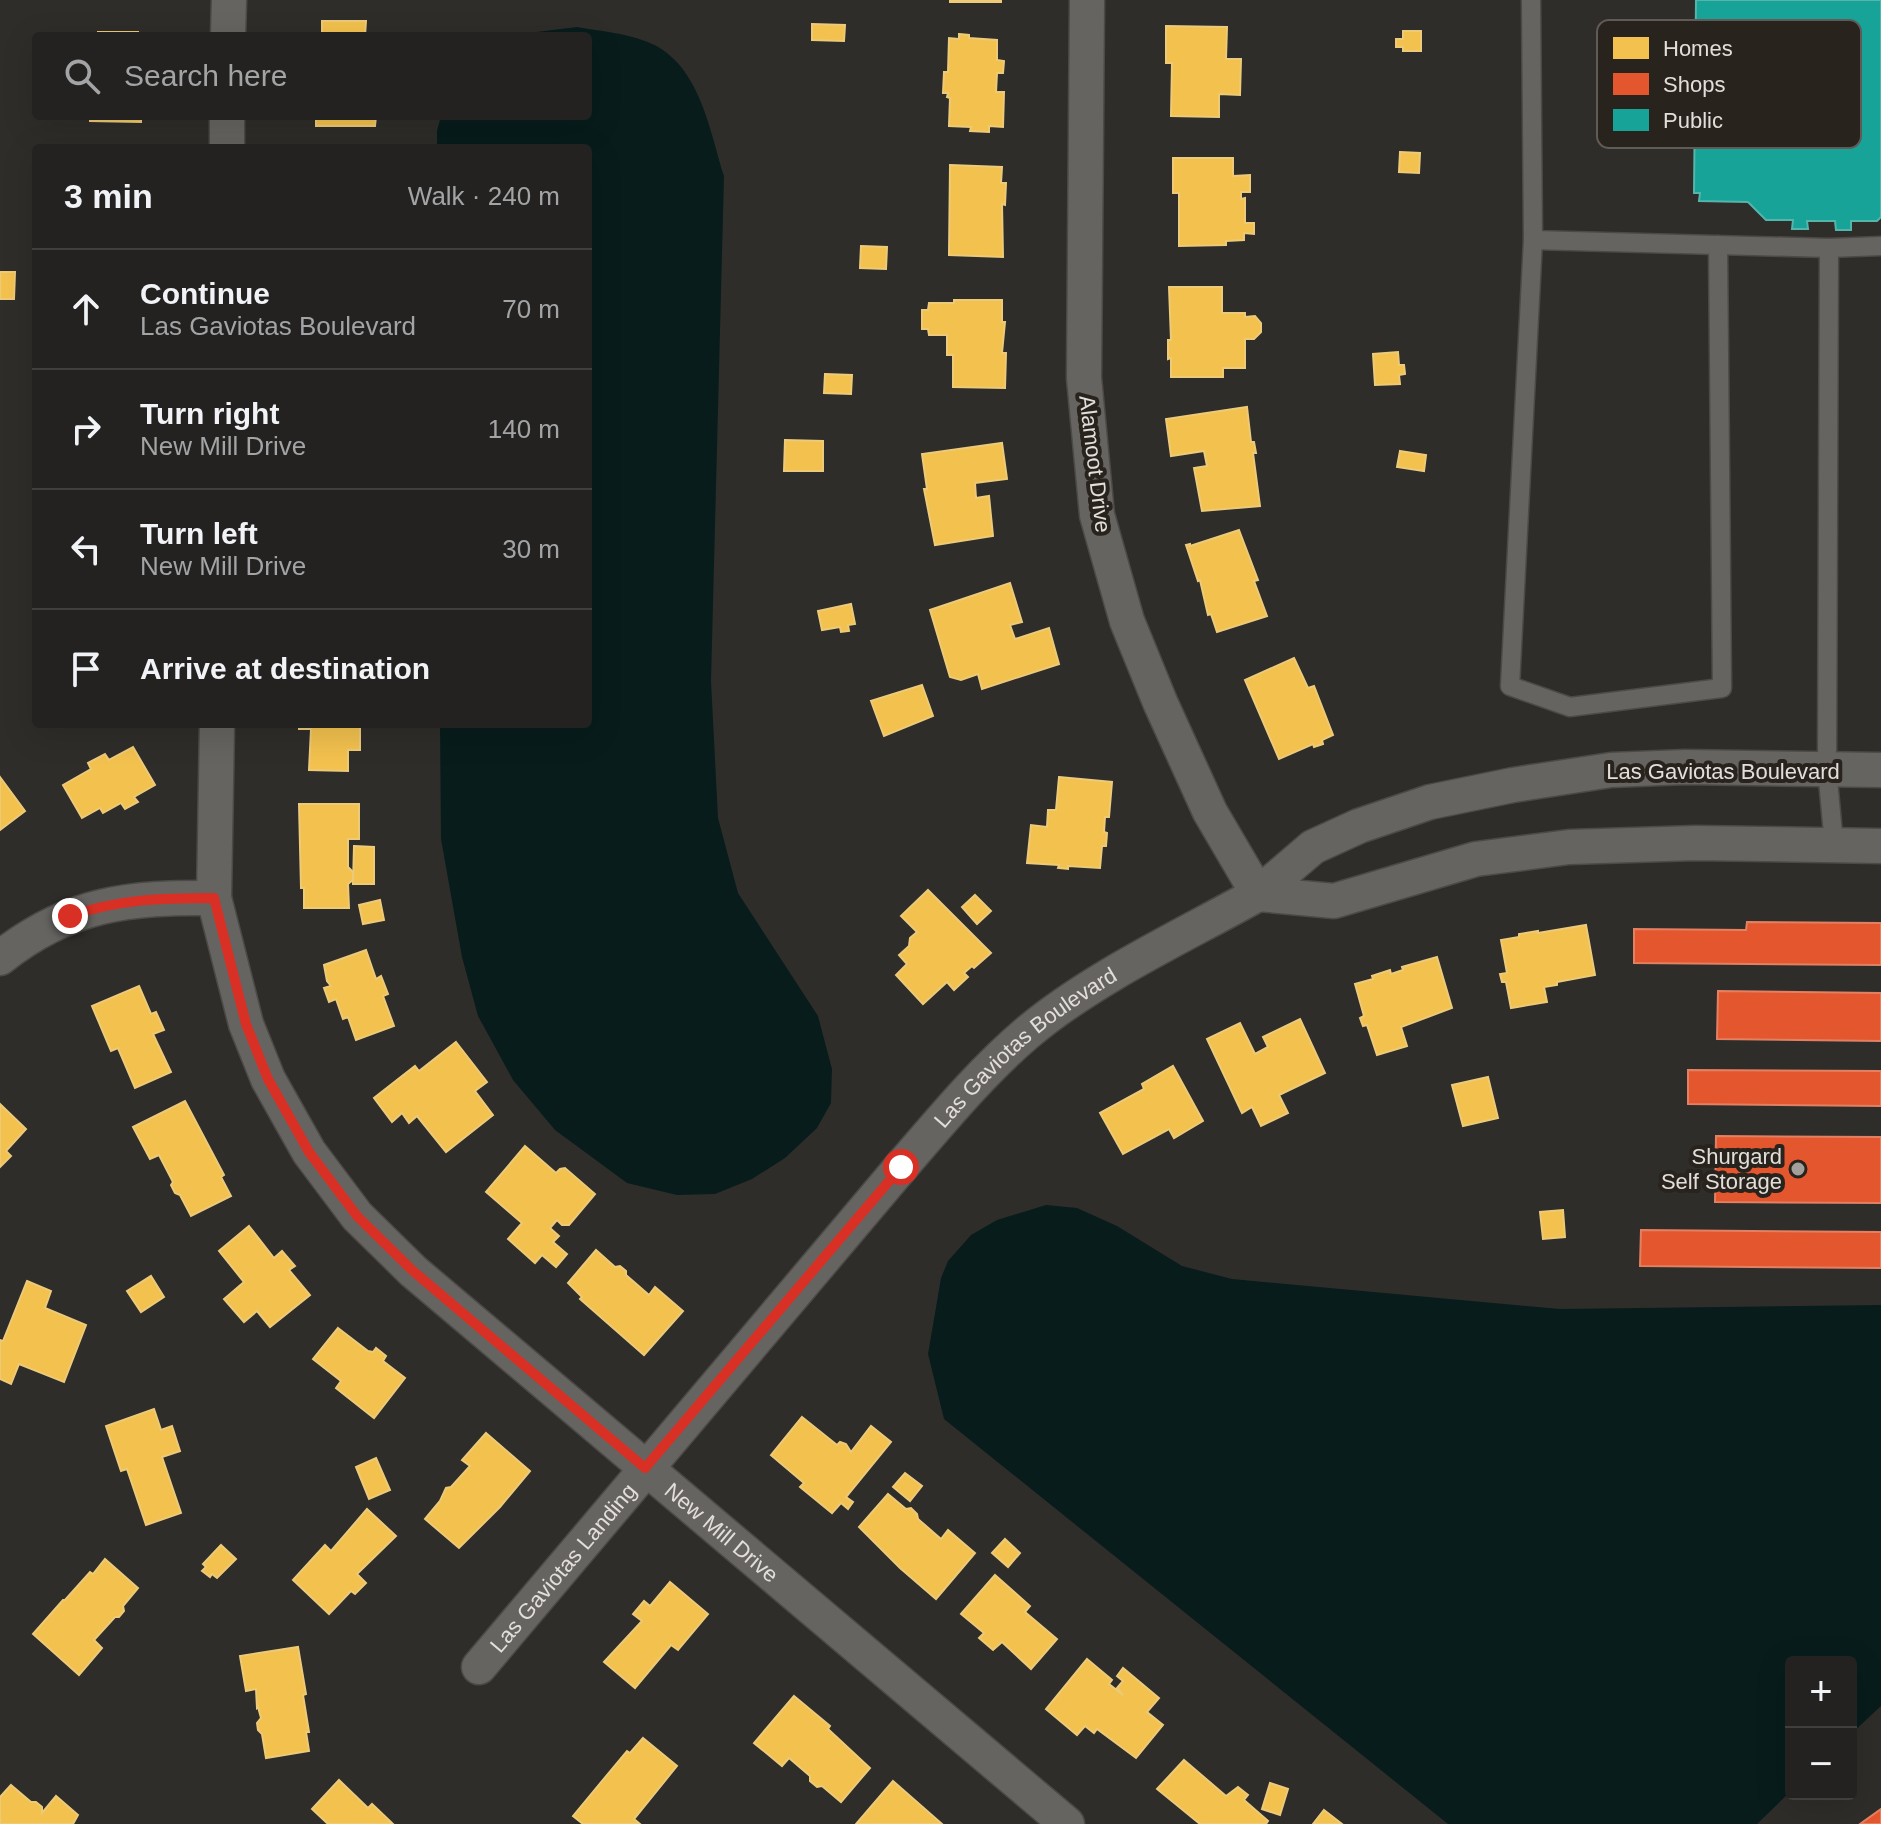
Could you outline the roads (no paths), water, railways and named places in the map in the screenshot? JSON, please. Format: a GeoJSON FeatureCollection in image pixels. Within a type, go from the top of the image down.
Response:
{"type":"FeatureCollection","features":[{"type":"Feature","properties":{"kind":"street"},"geometry":{"type":"LineString","coordinates":[[228,32],[229,0]]}},
{"type":"Feature","properties":{"kind":"street","name":"Alamoot Drive"},"geometry":{"type":"LineString","coordinates":[[1087,0],[1084,378],[1097,515],[1127,621],[1160,702],[1210,812],[1258,894]]}},
{"type":"Feature","properties":{"kind":"street"},"geometry":{"type":"LineString","coordinates":[[227,120],[227,144]]}},
{"type":"Feature","properties":{"kind":"street","name":"New Mill Drive"},"geometry":{"type":"LineString","coordinates":[[217,728],[214,898],[246,1024],[268,1079],[309,1152],[357,1216],[413,1271],[1067,1824]]}},
{"type":"Feature","properties":{"kind":"street","name":"Las Gaviotas Boulevard"},"geometry":{"type":"LineString","coordinates":[[645,1468],[959,1100],[1027,1033],[1084,991],[1258,894],[1313,847],[1359,826],[1430,802],[1611,770],[1685,767],[1881,770]]}},
{"type":"Feature","properties":{"kind":"street"},"geometry":{"type":"LineString","coordinates":[[1258,894],[1334,901],[1476,859],[1569,847],[1696,843],[1881,846]]}},
{"type":"Feature","properties":{"kind":"street"},"geometry":{"type":"LineString","coordinates":[[0,958],[19,943],[96,907],[153,898],[214,898]]}},
{"type":"Feature","properties":{"kind":"street","name":"Las Gaviotas Landing"},"geometry":{"type":"LineString","coordinates":[[479,1667],[645,1468]]}},
{"type":"Feature","properties":{"kind":"lane"},"geometry":{"type":"LineString","coordinates":[[1531,0],[1533,240],[1510,686],[1570,707],[1722,688],[1718,245]]}},
{"type":"Feature","properties":{"kind":"lane"},"geometry":{"type":"LineString","coordinates":[[1533,240],[1829,248],[1881,246]]}},
{"type":"Feature","properties":{"kind":"lane"},"geometry":{"type":"LineString","coordinates":[[1829,248],[1827,769],[1834,845]]}},
{"type":"Feature","properties":{"kind":"water"},"geometry":{"type":"Polygon","coordinates":[[[577,27],[620,34],[663,50],[690,79],[707,117],[724,176],[711,681],[718,818],[738,893],[818,1016],[832,1069],[831,1103],[817,1128],[785,1158],[752,1179],[715,1194],[677,1195],[627,1183],[555,1130],[513,1080],[478,1016],[462,957],[441,839],[440,728],[592,728],[592,144],[437,144],[440,120],[592,120],[592,32],[536,32],[577,27]]]}},
{"type":"Feature","properties":{"kind":"water"},"geometry":{"type":"Polygon","coordinates":[[[1046,1205],[1077,1208],[1117,1226],[1182,1266],[1232,1279],[1560,1309],[1881,1305],[1881,1706],[1857,1728],[1857,1656],[1785,1656],[1785,1797],[1757,1824],[1448,1824],[944,1419],[928,1354],[941,1278],[948,1261],[971,1235],[997,1220],[1046,1205]]]}},
{"type":"Feature","properties":{"kind":"place","name":"Shurgard Self Storage"},"geometry":{"type":"Point","coordinates":[1798,1169]}}]}
